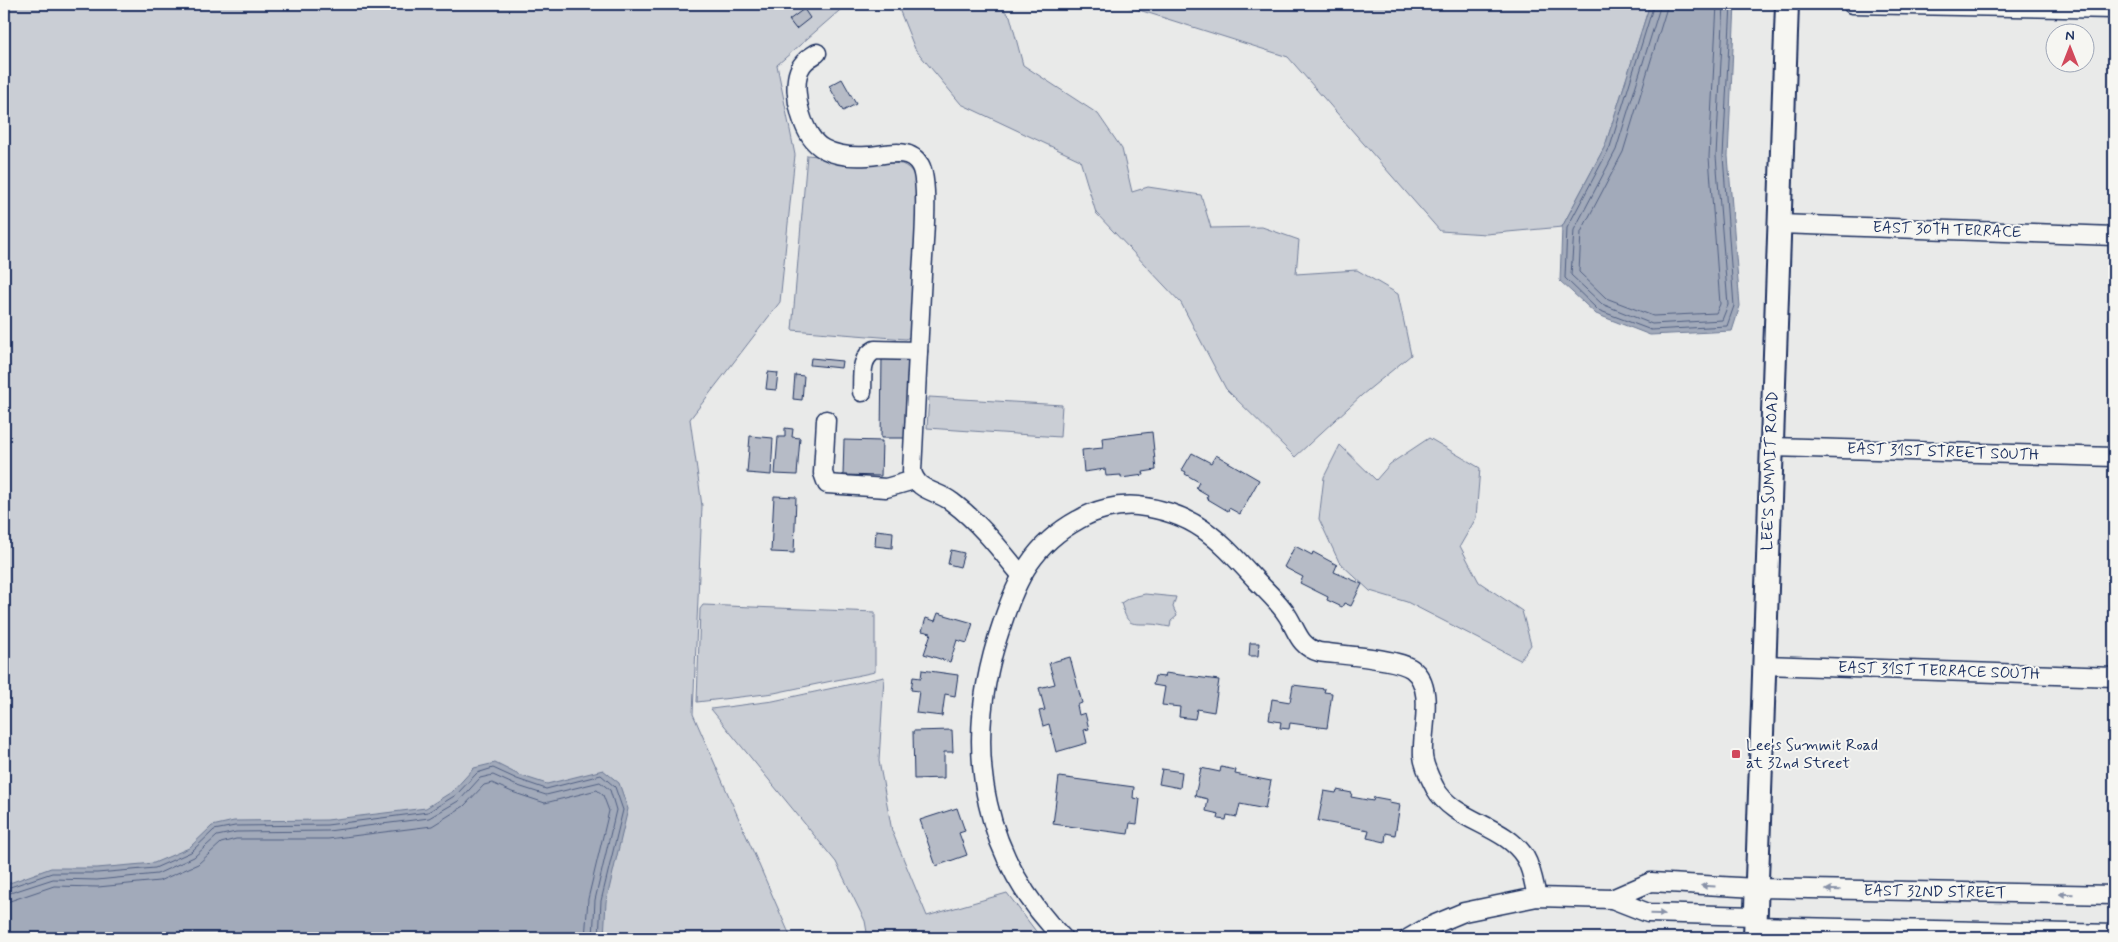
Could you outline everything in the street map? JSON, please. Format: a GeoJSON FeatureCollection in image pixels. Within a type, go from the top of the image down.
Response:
{"type":"FeatureCollection","features":[{"type":"Feature","properties":{"kind":"main road","name":"LEE'S SUMMIT ROAD"},"geometry":{"type":"LineString","coordinates":[[1755,927],[1787,4]]}},
{"type":"Feature","properties":{"kind":"street"},"geometry":{"type":"LineString","coordinates":[[1852,4],[2114,9]]}},
{"type":"Feature","properties":{"kind":"street"},"geometry":{"type":"LineString","coordinates":[[817,53],[804,62],[797,78],[801,116],[811,138],[820,148],[829,152],[866,156],[905,154],[913,157],[920,166],[924,176],[925,220],[912,471],[914,480],[921,486],[952,502],[992,539],[1021,575]]}},
{"type":"Feature","properties":{"kind":"street","name":"EAST 30TH TERRACE"},"geometry":{"type":"LineString","coordinates":[[1779,224],[2114,236]]}},
{"type":"Feature","properties":{"kind":"street"},"geometry":{"type":"LineString","coordinates":[[862,392],[863,365],[869,353],[875,350],[918,351]]}},
{"type":"Feature","properties":{"kind":"street"},"geometry":{"type":"LineString","coordinates":[[826,420],[823,473],[827,484],[886,488],[914,480]]}},
{"type":"Feature","properties":{"kind":"street","name":"EAST 31ST STREET SOUTH"},"geometry":{"type":"LineString","coordinates":[[1771,447],[2114,457]]}},
{"type":"Feature","properties":{"kind":"street"},"geometry":{"type":"LineString","coordinates":[[1063,938],[1032,902],[1005,855],[993,824],[983,776],[980,731],[985,681],[1010,597],[1021,575],[1040,548],[1052,536],[1088,514],[1103,509],[1136,506],[1164,510],[1179,515],[1194,523],[1222,544],[1288,615],[1300,639],[1309,648],[1319,652],[1391,662],[1403,665],[1417,674],[1425,689],[1423,758],[1431,780],[1437,791],[1446,801],[1475,820],[1490,827],[1517,847],[1530,868],[1537,897]]}},
{"type":"Feature","properties":{"kind":"street","name":"EAST 31ST TERRACE SOUTH"},"geometry":{"type":"LineString","coordinates":[[1764,665],[2114,677]]}},
{"type":"Feature","properties":{"kind":"street","name":"EAST 32ND STREET"},"geometry":{"type":"LineString","coordinates":[[1612,899],[1650,882],[1756,888],[2114,895]]}},
{"type":"Feature","properties":{"kind":"street"},"geometry":{"type":"LineString","coordinates":[[1409,938],[1428,927],[1464,912],[1537,897],[1612,899],[1648,913],[1755,927],[2114,934]]}},
{"type":"Feature","properties":{"kind":"shaded area"},"geometry":{"type":"Polygon","coordinates":[[[4,4],[847,4],[777,65],[795,155],[780,302],[690,419],[702,506],[693,714],[791,938],[4,938],[4,4]]]}},
{"type":"Feature","properties":{"kind":"shaded area"},"geometry":{"type":"Polygon","coordinates":[[[897,4],[997,4],[1010,16],[1023,65],[1098,114],[1122,149],[1132,192],[1148,187],[1201,195],[1211,228],[1262,227],[1299,240],[1296,274],[1357,270],[1398,294],[1411,355],[1362,395],[1295,457],[1226,389],[1181,303],[1096,213],[1080,160],[961,104],[915,49],[897,4]]]}},
{"type":"Feature","properties":{"kind":"shaded area"},"geometry":{"type":"Polygon","coordinates":[[[1120,4],[1650,4],[1605,146],[1562,227],[1486,234],[1440,231],[1288,57],[1120,4]]]}},
{"type":"Feature","properties":{"kind":"shaded area"},"geometry":{"type":"Polygon","coordinates":[[[807,155],[902,164],[911,170],[914,175],[917,185],[912,331],[911,336],[906,339],[792,330],[807,155]]]}},
{"type":"Feature","properties":{"kind":"shaded area"},"geometry":{"type":"Polygon","coordinates":[[[929,397],[1062,405],[1060,437],[927,428],[929,397]]]}},
{"type":"Feature","properties":{"kind":"shaded area"},"geometry":{"type":"Polygon","coordinates":[[[1429,438],[1480,468],[1476,518],[1460,546],[1479,582],[1522,611],[1531,645],[1520,660],[1407,602],[1370,591],[1339,562],[1319,519],[1324,477],[1340,445],[1376,480],[1390,464],[1429,438]]]}},
{"type":"Feature","properties":{"kind":"shaded area"},"geometry":{"type":"Polygon","coordinates":[[[1145,594],[1176,597],[1173,607],[1177,616],[1171,621],[1170,627],[1154,624],[1137,624],[1127,619],[1121,603],[1129,598],[1145,594]]]}},
{"type":"Feature","properties":{"kind":"shaded area"},"geometry":{"type":"Polygon","coordinates":[[[703,605],[875,612],[875,672],[774,693],[697,702],[700,609],[703,605]]]}},
{"type":"Feature","properties":{"kind":"shaded area"},"geometry":{"type":"Polygon","coordinates":[[[884,677],[879,761],[892,831],[927,916],[1007,893],[1041,938],[868,938],[865,921],[836,862],[711,709],[773,701],[884,677]]]}},
{"type":"Feature","properties":{"kind":"shaded area"},"geometry":{"type":"Polygon","coordinates":[[[1796,934],[1907,938],[1787,938],[1796,934]]]}},
{"type":"Feature","properties":{"kind":"water"},"geometry":{"type":"Polygon","coordinates":[[[1650,4],[1735,4],[1728,156],[1740,306],[1732,331],[1650,335],[1596,314],[1560,281],[1562,227],[1605,146],[1650,4]]]}},
{"type":"Feature","properties":{"kind":"water"},"geometry":{"type":"Polygon","coordinates":[[[495,763],[519,775],[547,784],[603,770],[619,783],[628,809],[606,902],[604,938],[4,938],[4,885],[51,868],[97,868],[154,863],[189,848],[212,826],[234,821],[327,820],[426,808],[453,791],[474,768],[495,763]]]}},
{"type":"Feature","properties":{"kind":"building"},"geometry":{"type":"Polygon","coordinates":[[[804,9],[810,18],[796,29],[789,20],[804,9]]]}},
{"type":"Feature","properties":{"kind":"building"},"geometry":{"type":"Polygon","coordinates":[[[842,79],[856,104],[843,111],[829,86],[842,79]]]}},
{"type":"Feature","properties":{"kind":"building"},"geometry":{"type":"Polygon","coordinates":[[[882,356],[908,356],[905,438],[881,438],[882,356]]]}},
{"type":"Feature","properties":{"kind":"building"},"geometry":{"type":"Polygon","coordinates":[[[811,358],[842,361],[841,368],[810,365],[811,358]]]}},
{"type":"Feature","properties":{"kind":"building"},"geometry":{"type":"Polygon","coordinates":[[[768,372],[778,373],[776,390],[766,389],[768,372]]]}},
{"type":"Feature","properties":{"kind":"building"},"geometry":{"type":"Polygon","coordinates":[[[795,375],[804,376],[802,400],[793,399],[795,375]]]}},
{"type":"Feature","properties":{"kind":"building"},"geometry":{"type":"Polygon","coordinates":[[[785,428],[793,429],[792,437],[800,438],[797,475],[775,474],[778,437],[785,437],[785,428]]]}},
{"type":"Feature","properties":{"kind":"building"},"geometry":{"type":"Polygon","coordinates":[[[1152,432],[1156,470],[1143,472],[1144,475],[1121,478],[1121,475],[1106,476],[1105,469],[1084,472],[1082,450],[1103,448],[1102,438],[1152,432]]]}},
{"type":"Feature","properties":{"kind":"building"},"geometry":{"type":"Polygon","coordinates":[[[750,436],[773,438],[771,475],[747,473],[750,436]]]}},
{"type":"Feature","properties":{"kind":"building"},"geometry":{"type":"Polygon","coordinates":[[[844,440],[882,441],[881,476],[843,475],[844,440]]]}},
{"type":"Feature","properties":{"kind":"building"},"geometry":{"type":"Polygon","coordinates":[[[1192,453],[1211,463],[1216,455],[1259,480],[1240,514],[1229,508],[1228,511],[1206,498],[1208,495],[1196,488],[1199,482],[1185,474],[1186,472],[1182,470],[1192,453]]]}},
{"type":"Feature","properties":{"kind":"building"},"geometry":{"type":"Polygon","coordinates":[[[774,496],[796,497],[794,553],[771,552],[774,496]]]}},
{"type":"Feature","properties":{"kind":"building"},"geometry":{"type":"Polygon","coordinates":[[[876,530],[893,532],[892,548],[875,546],[876,530]]]}},
{"type":"Feature","properties":{"kind":"building"},"geometry":{"type":"Polygon","coordinates":[[[1295,546],[1312,555],[1313,552],[1337,565],[1334,572],[1362,584],[1351,606],[1344,603],[1342,607],[1327,600],[1328,597],[1300,583],[1303,577],[1284,567],[1295,546]]]}},
{"type":"Feature","properties":{"kind":"building"},"geometry":{"type":"Polygon","coordinates":[[[951,550],[964,553],[960,567],[948,564],[951,550]]]}},
{"type":"Feature","properties":{"kind":"building"},"geometry":{"type":"Polygon","coordinates":[[[938,613],[973,623],[967,643],[957,640],[950,662],[924,654],[931,633],[922,631],[926,618],[935,621],[938,613]]]}},
{"type":"Feature","properties":{"kind":"building"},"geometry":{"type":"Polygon","coordinates":[[[1250,643],[1259,643],[1258,656],[1249,656],[1250,643]]]}},
{"type":"Feature","properties":{"kind":"building"},"geometry":{"type":"Polygon","coordinates":[[[1070,657],[1082,703],[1077,705],[1079,715],[1085,713],[1089,729],[1084,730],[1087,743],[1056,752],[1049,724],[1043,726],[1039,711],[1045,710],[1039,688],[1055,684],[1049,663],[1070,657]]]}},
{"type":"Feature","properties":{"kind":"building"},"geometry":{"type":"Polygon","coordinates":[[[922,670],[958,675],[955,696],[945,694],[942,716],[916,713],[919,691],[911,690],[913,677],[921,678],[922,670]]]}},
{"type":"Feature","properties":{"kind":"building"},"geometry":{"type":"Polygon","coordinates":[[[1165,673],[1219,680],[1214,712],[1197,709],[1195,719],[1179,717],[1180,707],[1162,705],[1165,687],[1153,685],[1155,676],[1164,677],[1165,673]]]}},
{"type":"Feature","properties":{"kind":"building"},"geometry":{"type":"Polygon","coordinates":[[[1293,685],[1325,689],[1324,692],[1332,693],[1327,728],[1290,723],[1289,729],[1280,728],[1281,722],[1269,720],[1272,699],[1290,702],[1293,685]]]}},
{"type":"Feature","properties":{"kind":"building"},"geometry":{"type":"Polygon","coordinates":[[[952,730],[953,752],[944,752],[944,778],[914,779],[913,731],[952,730]]]}},
{"type":"Feature","properties":{"kind":"building"},"geometry":{"type":"Polygon","coordinates":[[[1221,767],[1236,770],[1235,774],[1271,781],[1265,809],[1240,804],[1237,817],[1227,815],[1226,820],[1218,819],[1219,814],[1206,811],[1208,799],[1195,796],[1201,768],[1220,772],[1221,767]]]}},
{"type":"Feature","properties":{"kind":"building"},"geometry":{"type":"Polygon","coordinates":[[[1162,769],[1182,772],[1180,788],[1159,784],[1162,769]]]}},
{"type":"Feature","properties":{"kind":"building"},"geometry":{"type":"Polygon","coordinates":[[[1059,777],[1134,787],[1133,798],[1140,799],[1137,824],[1130,823],[1128,834],[1053,824],[1059,777]]]}},
{"type":"Feature","properties":{"kind":"building"},"geometry":{"type":"Polygon","coordinates":[[[1337,790],[1352,793],[1351,797],[1373,801],[1374,797],[1390,800],[1389,803],[1400,805],[1395,835],[1386,833],[1385,842],[1367,838],[1369,830],[1318,821],[1324,791],[1336,793],[1337,790]]]}},
{"type":"Feature","properties":{"kind":"building"},"geometry":{"type":"Polygon","coordinates":[[[957,808],[965,831],[959,833],[967,855],[936,866],[920,820],[957,808]]]}},
{"type":"Feature","properties":{"kind":"place","name":"Lee's Summit Road at 32nd Street"},"geometry":{"type":"Point","coordinates":[1736,754]}}]}
